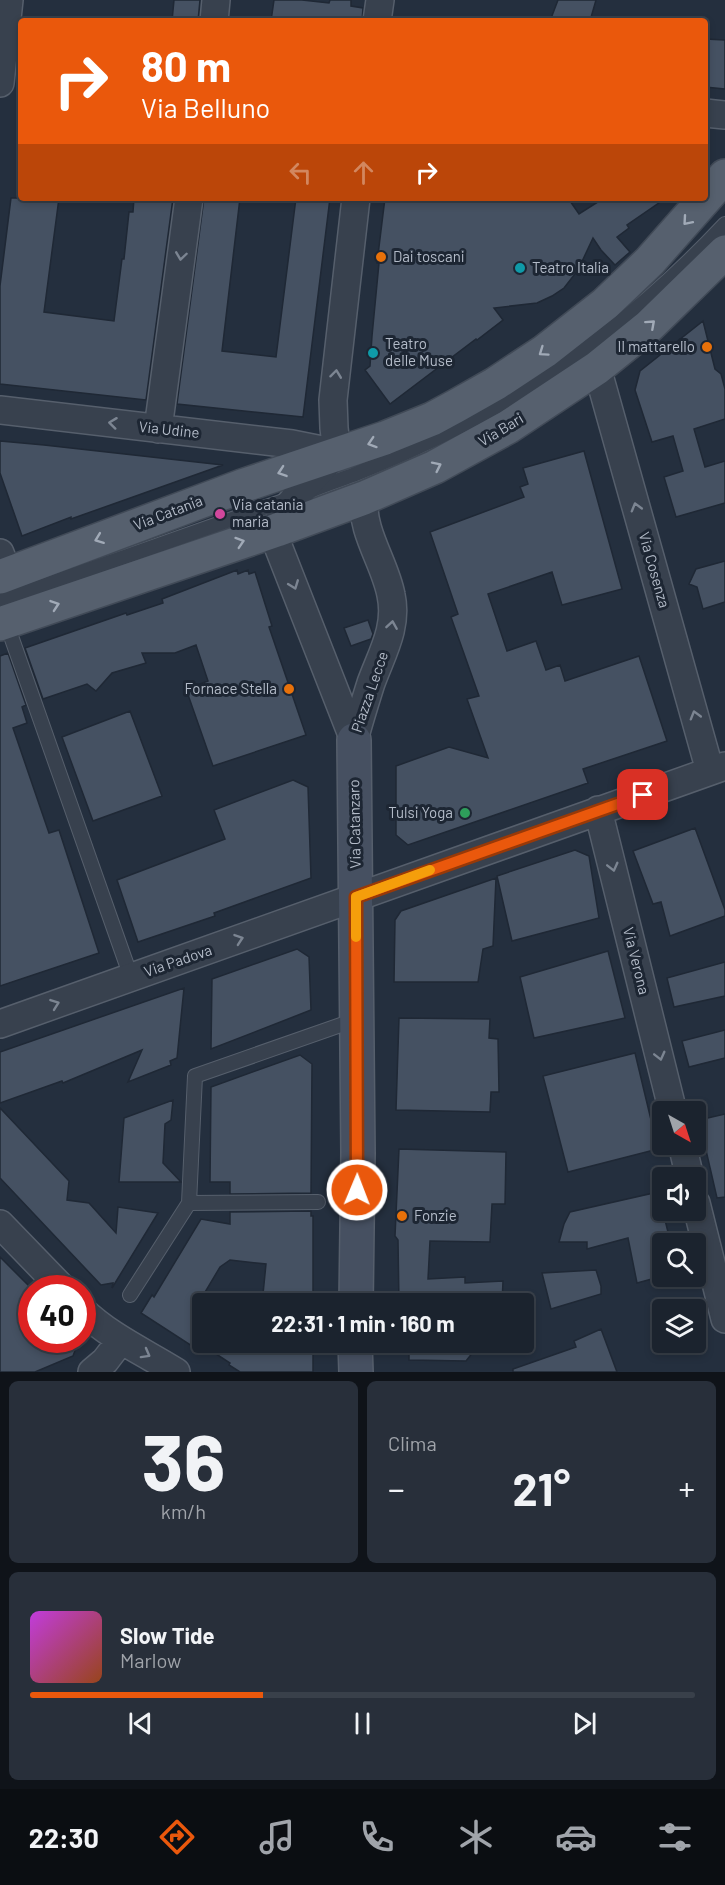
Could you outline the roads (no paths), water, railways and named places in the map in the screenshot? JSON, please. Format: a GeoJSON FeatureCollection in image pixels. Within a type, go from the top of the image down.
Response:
{"type":"FeatureCollection","features":[{"type":"Feature","properties":{"kind":"main road"},"geometry":{"type":"LineString","coordinates":[[708,196],[725,177]]}},
{"type":"Feature","properties":{"kind":"main road"},"geometry":{"type":"LineString","coordinates":[[337,453],[385,438],[432,419],[495,384],[545,351],[594,314],[636,275],[703,201]]}},
{"type":"Feature","properties":{"kind":"main road","name":"Via Bari"},"geometry":{"type":"LineString","coordinates":[[276,530],[418,476],[508,428],[597,368],[649,326],[725,252]]}},
{"type":"Feature","properties":{"kind":"main road","name":"Via Catania"},"geometry":{"type":"LineString","coordinates":[[2,592],[231,490],[337,453]]}},
{"type":"Feature","properties":{"kind":"main road"},"geometry":{"type":"LineString","coordinates":[[2,592],[276,530]]}},
{"type":"Feature","properties":{"kind":"street"},"geometry":{"type":"LineString","coordinates":[[0,83],[9,33],[9,0]]}},
{"type":"Feature","properties":{"kind":"street"},"geometry":{"type":"LineString","coordinates":[[214,18],[216,0]]}},
{"type":"Feature","properties":{"kind":"street"},"geometry":{"type":"LineString","coordinates":[[377,18],[380,0]]}},
{"type":"Feature","properties":{"kind":"street"},"geometry":{"type":"LineString","coordinates":[[708,113],[725,115]]}},
{"type":"Feature","properties":{"kind":"street"},"geometry":{"type":"LineString","coordinates":[[158,429],[189,201]]}},
{"type":"Feature","properties":{"kind":"street"},"geometry":{"type":"LineString","coordinates":[[276,530],[281,518],[298,496],[337,453],[333,400],[356,201]]}},
{"type":"Feature","properties":{"kind":"street","name":"Via Cosenza"},"geometry":{"type":"LineString","coordinates":[[597,368],[718,769]]}},
{"type":"Feature","properties":{"kind":"street","name":"Via Udine"},"geometry":{"type":"LineString","coordinates":[[0,410],[292,444],[337,453]]}},
{"type":"Feature","properties":{"kind":"street","name":"Piazza Lecce"},"geometry":{"type":"LineString","coordinates":[[354,740],[370,685],[389,638],[393,614],[390,590],[367,523],[364,498]]}},
{"type":"Feature","properties":{"kind":"street","name":"Piazza Lecce"},"geometry":{"type":"LineString","coordinates":[[276,530],[278,546],[354,740]]}},
{"type":"Feature","properties":{"kind":"street","name":"Via Catanzaro"},"geometry":{"type":"LineString","coordinates":[[354,740],[357,1020],[356,1293]]}},
{"type":"Feature","properties":{"kind":"street","name":"Via Padova"},"geometry":{"type":"LineString","coordinates":[[0,1024],[718,769]]}},
{"type":"Feature","properties":{"kind":"street","name":"Via Verona"},"geometry":{"type":"LineString","coordinates":[[598,810],[670,1101]]}},
{"type":"Feature","properties":{"kind":"street"},"geometry":{"type":"LineString","coordinates":[[700,1221],[725,1319]]}},
{"type":"Feature","properties":{"kind":"street"},"geometry":{"type":"LineString","coordinates":[[0,1224],[49,1275]]}},
{"type":"Feature","properties":{"kind":"street"},"geometry":{"type":"LineString","coordinates":[[96,1322],[121,1340],[176,1372]]}},
{"type":"Feature","properties":{"kind":"street"},"geometry":{"type":"LineString","coordinates":[[92,1372],[105,1361],[121,1340]]}},
{"type":"Feature","properties":{"kind":"street"},"geometry":{"type":"LineString","coordinates":[[355,1353],[356,1372]]}},
{"type":"Feature","properties":{"kind":"lane","name":"Via Bari"},"geometry":{"type":"LineString","coordinates":[[298,496],[404,454],[450,432],[542,379],[646,299],[695,256],[725,224]]}},
{"type":"Feature","properties":{"kind":"lane"},"geometry":{"type":"LineString","coordinates":[[364,498],[374,479],[404,454]]}},
{"type":"Feature","properties":{"kind":"lane","name":"Via Catania"},"geometry":{"type":"LineString","coordinates":[[2,592],[298,496]]}},
{"type":"Feature","properties":{"kind":"lane"},"geometry":{"type":"LineString","coordinates":[[2,592],[131,977]]}},
{"type":"Feature","properties":{"kind":"lane"},"geometry":{"type":"LineString","coordinates":[[130,1295],[189,1203],[195,1076],[357,1020]]}},
{"type":"Feature","properties":{"kind":"lane"},"geometry":{"type":"LineString","coordinates":[[189,1203],[318,1202]]}},
{"type":"Feature","properties":{"kind":"place","name":"Dai toscani"},"geometry":{"type":"Point","coordinates":[381,257]}},
{"type":"Feature","properties":{"kind":"place","name":"Teatro Italia"},"geometry":{"type":"Point","coordinates":[520,268]}},
{"type":"Feature","properties":{"kind":"place","name":"Il mattarello"},"geometry":{"type":"Point","coordinates":[707,347]}},
{"type":"Feature","properties":{"kind":"place","name":"Teatro delle Muse"},"geometry":{"type":"Point","coordinates":[373,353]}},
{"type":"Feature","properties":{"kind":"place","name":"Via catania maria"},"geometry":{"type":"Point","coordinates":[220,514]}},
{"type":"Feature","properties":{"kind":"place","name":"Fornace Stella"},"geometry":{"type":"Point","coordinates":[289,689]}},
{"type":"Feature","properties":{"kind":"place","name":"Tulsi Yoga"},"geometry":{"type":"Point","coordinates":[465,813]}},
{"type":"Feature","properties":{"kind":"place","name":"Fonzie"},"geometry":{"type":"Point","coordinates":[402,1216]}}]}
